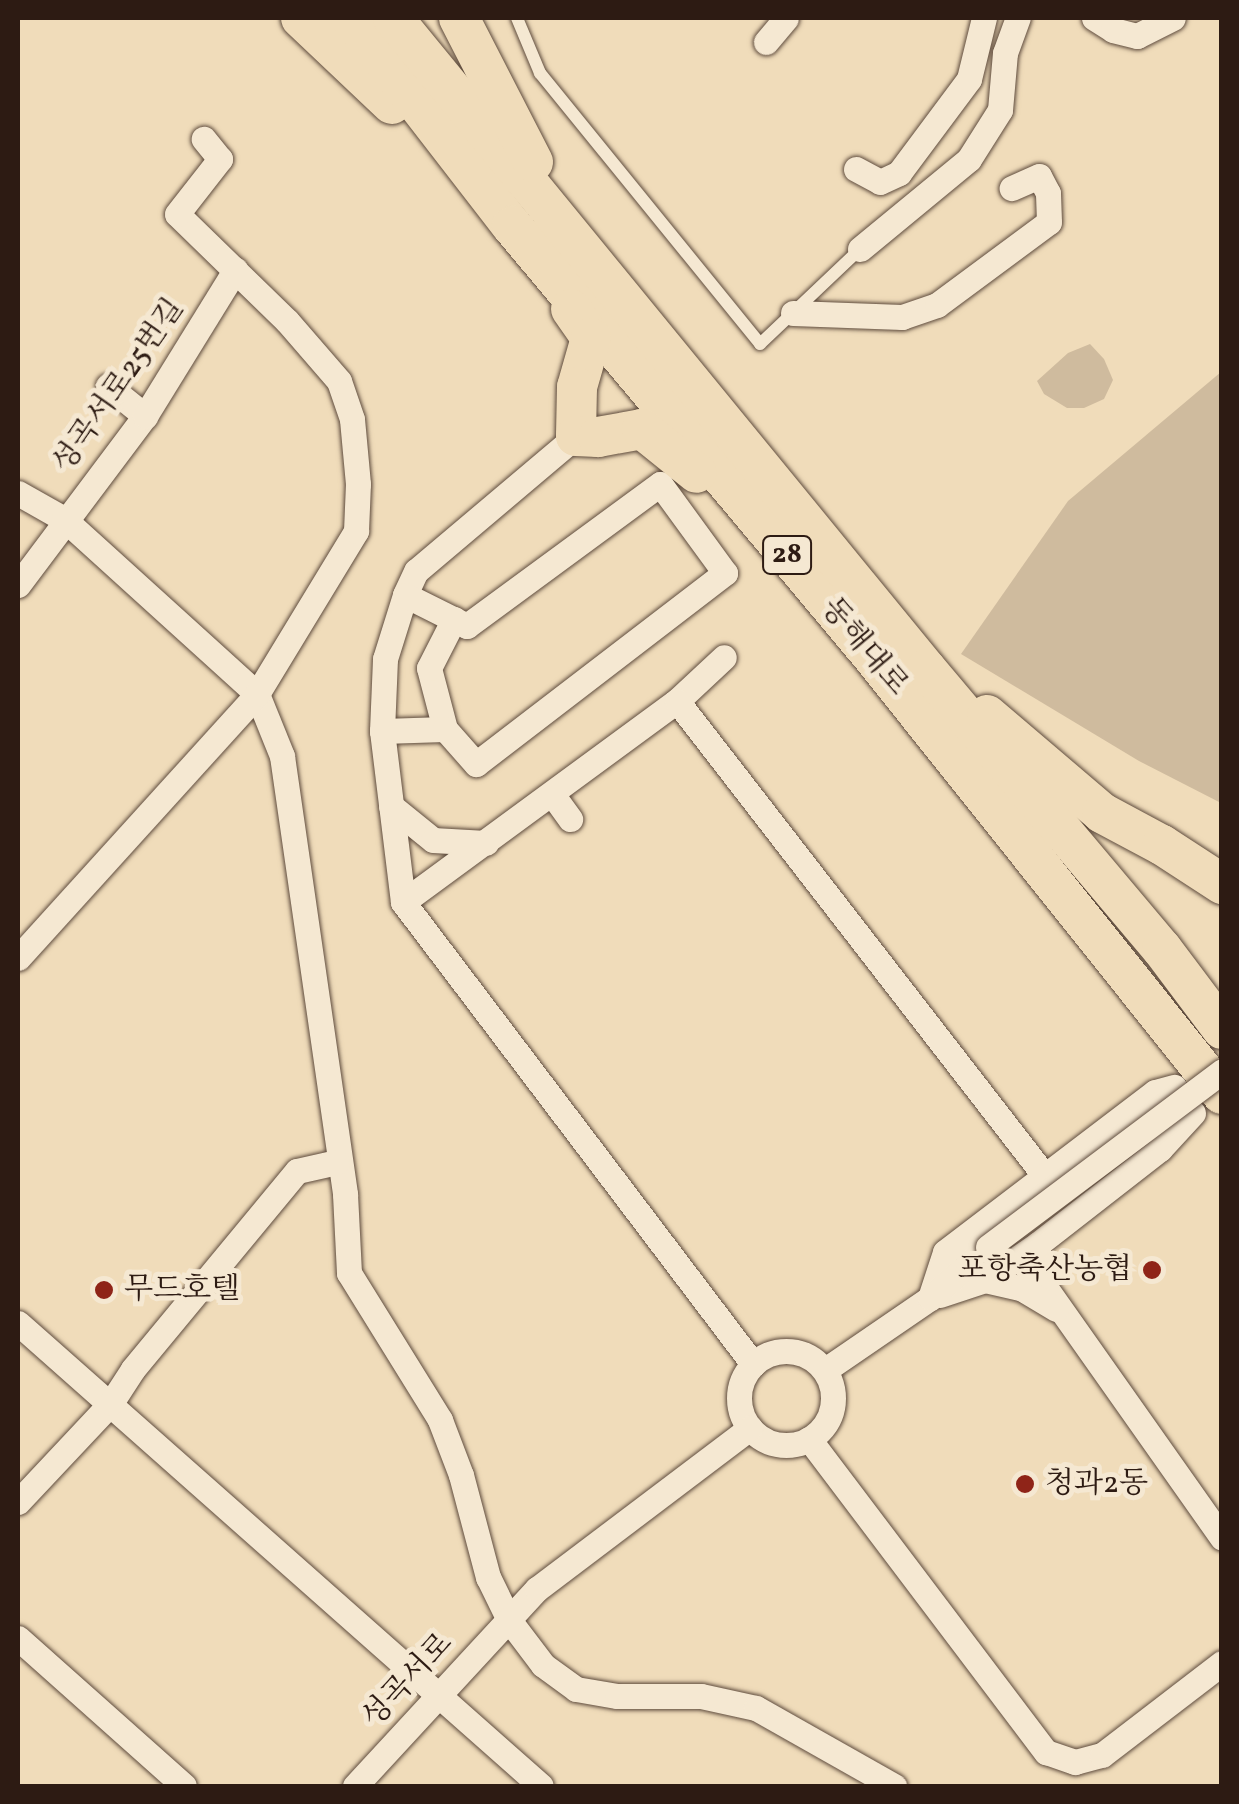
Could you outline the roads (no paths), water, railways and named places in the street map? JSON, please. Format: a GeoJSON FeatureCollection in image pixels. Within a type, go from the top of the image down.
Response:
{"type":"FeatureCollection","features":[{"type":"Feature","properties":{"kind":"main road"},"geometry":{"type":"LineString","coordinates":[[301,18],[512,226],[591,338],[577,388],[576,436],[598,437],[642,429],[769,534]]}},
{"type":"Feature","properties":{"kind":"main road","name":"동해대로"},"geometry":{"type":"LineString","coordinates":[[351,18],[512,226],[873,656],[1208,1104]]}},
{"type":"Feature","properties":{"kind":"main road"},"geometry":{"type":"LineString","coordinates":[[393,18],[926,668],[1162,949],[1222,1028]]}},
{"type":"Feature","properties":{"kind":"main road"},"geometry":{"type":"LineString","coordinates":[[459,18],[574,240]]}},
{"type":"Feature","properties":{"kind":"main road"},"geometry":{"type":"LineString","coordinates":[[926,668],[1033,750],[1102,813],[1162,845],[1222,884]]}},
{"type":"Feature","properties":{"kind":"street"},"geometry":{"type":"LineString","coordinates":[[766,42],[786,18]]}},
{"type":"Feature","properties":{"kind":"street"},"geometry":{"type":"LineString","coordinates":[[856,169],[880,182],[899,173],[969,78],[984,18]]}},
{"type":"Feature","properties":{"kind":"street"},"geometry":{"type":"LineString","coordinates":[[860,249],[969,159],[1000,110],[1005,53],[1018,18]]}},
{"type":"Feature","properties":{"kind":"street"},"geometry":{"type":"LineString","coordinates":[[1094,18],[1112,30],[1136,36],[1173,18]]}},
{"type":"Feature","properties":{"kind":"street"},"geometry":{"type":"LineString","coordinates":[[18,958],[257,694],[356,531],[358,484],[352,419],[339,381],[178,214],[220,159],[204,139]]}},
{"type":"Feature","properties":{"kind":"street"},"geometry":{"type":"LineString","coordinates":[[793,312],[902,318],[937,305],[1049,222],[1048,192],[1039,176],[1012,188]]}},
{"type":"Feature","properties":{"kind":"street","name":"성곡서로25번길"},"geometry":{"type":"LineString","coordinates":[[18,585],[145,416],[235,270]]}},
{"type":"Feature","properties":{"kind":"street"},"geometry":{"type":"LineString","coordinates":[[108,386],[145,416]]}},
{"type":"Feature","properties":{"kind":"street"},"geometry":{"type":"LineString","coordinates":[[576,436],[416,571],[406,595],[385,659],[382,731],[403,902],[753,1364]]}},
{"type":"Feature","properties":{"kind":"street"},"geometry":{"type":"LineString","coordinates":[[406,595],[454,619],[467,626],[660,484],[725,573],[476,764],[444,729],[429,668],[454,619]]}},
{"type":"Feature","properties":{"kind":"street"},"geometry":{"type":"LineString","coordinates":[[18,494],[64,520],[257,694],[282,756],[337,1162],[345,1194],[349,1272],[440,1420],[461,1475],[488,1577],[508,1620],[543,1666],[576,1688],[617,1696],[701,1696],[756,1708],[894,1786]]}},
{"type":"Feature","properties":{"kind":"street"},"geometry":{"type":"LineString","coordinates":[[403,902],[677,701],[724,657]]}},
{"type":"Feature","properties":{"kind":"street"},"geometry":{"type":"LineString","coordinates":[[677,701],[1044,1175]]}},
{"type":"Feature","properties":{"kind":"street"},"geometry":{"type":"LineString","coordinates":[[382,731],[444,729]]}},
{"type":"Feature","properties":{"kind":"street"},"geometry":{"type":"LineString","coordinates":[[552,794],[570,819]]}},
{"type":"Feature","properties":{"kind":"street"},"geometry":{"type":"LineString","coordinates":[[391,806],[433,840],[486,843]]}},
{"type":"Feature","properties":{"kind":"street"},"geometry":{"type":"LineString","coordinates":[[825,1370],[930,1298],[988,1247],[1222,1071]]}},
{"type":"Feature","properties":{"kind":"street"},"geometry":{"type":"LineString","coordinates":[[930,1298],[946,1252],[1156,1092],[1174,1088]]}},
{"type":"Feature","properties":{"kind":"street"},"geometry":{"type":"LineString","coordinates":[[930,1298],[985,1280],[1038,1244],[1160,1149],[1208,1104]]}},
{"type":"Feature","properties":{"kind":"street"},"geometry":{"type":"LineString","coordinates":[[18,1502],[112,1403],[133,1369],[296,1172],[337,1162]]}},
{"type":"Feature","properties":{"kind":"street"},"geometry":{"type":"LineString","coordinates":[[1038,1244],[1038,1277],[1222,1538]]}},
{"type":"Feature","properties":{"kind":"street"},"geometry":{"type":"LineString","coordinates":[[985,1280],[1021,1288],[1064,1314]]}},
{"type":"Feature","properties":{"kind":"street"},"geometry":{"type":"LineString","coordinates":[[18,1323],[541,1786]]}},
{"type":"Feature","properties":{"kind":"street"},"geometry":{"type":"LineString","coordinates":[[798,1352],[825,1370],[832,1384],[830,1415],[809,1439],[778,1444],[750,1428],[743,1416],[740,1388],[753,1364],[766,1354],[798,1352]]}},
{"type":"Feature","properties":{"kind":"street","name":"성곡서로"},"geometry":{"type":"LineString","coordinates":[[355,1786],[537,1589],[750,1428]]}},
{"type":"Feature","properties":{"kind":"street"},"geometry":{"type":"LineString","coordinates":[[809,1439],[1046,1752],[1075,1762],[1102,1756],[1222,1663]]}},
{"type":"Feature","properties":{"kind":"street"},"geometry":{"type":"LineString","coordinates":[[18,1638],[184,1786]]}},
{"type":"Feature","properties":{"kind":"lane"},"geometry":{"type":"LineString","coordinates":[[516,18],[540,73],[760,344],[860,249]]}},
{"type":"Feature","properties":{"kind":"place","name":"포항축산농협"},"geometry":{"type":"Point","coordinates":[1152,1270]}},
{"type":"Feature","properties":{"kind":"place","name":"무드호텔"},"geometry":{"type":"Point","coordinates":[104,1290]}},
{"type":"Feature","properties":{"kind":"place","name":"청과2동"},"geometry":{"type":"Point","coordinates":[1025,1484]}}]}
